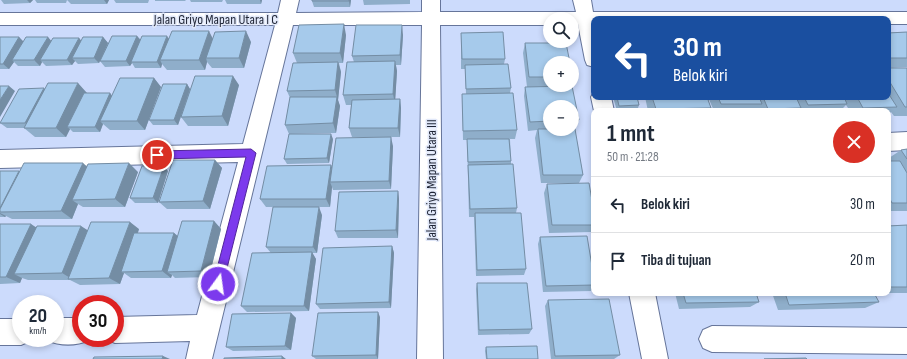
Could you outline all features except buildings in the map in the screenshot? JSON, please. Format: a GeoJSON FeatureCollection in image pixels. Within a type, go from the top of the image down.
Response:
{"type":"FeatureCollection","features":[{"type":"Feature","properties":{"kind":"street"},"geometry":{"type":"LineString","coordinates":[[582,0],[591,45]]}},
{"type":"Feature","properties":{"kind":"street"},"geometry":{"type":"LineString","coordinates":[[198,359],[288,10]]}},
{"type":"Feature","properties":{"kind":"street","name":"Jalan Griyo Mapan Utara I C"},"geometry":{"type":"LineString","coordinates":[[0,19],[288,10],[431,10],[591,19]]}},
{"type":"Feature","properties":{"kind":"street","name":"Jalan Griyo Mapan Utara III"},"geometry":{"type":"LineString","coordinates":[[430,359],[431,10]]}},
{"type":"Feature","properties":{"kind":"street","name":"Jalan Griyo Mapan Utara I C"},"geometry":{"type":"LineString","coordinates":[[891,18],[907,18]]}},
{"type":"Feature","properties":{"kind":"street"},"geometry":{"type":"LineString","coordinates":[[891,142],[907,141]]}},
{"type":"Feature","properties":{"kind":"street"},"geometry":{"type":"LineString","coordinates":[[0,159],[251,153]]}},
{"type":"Feature","properties":{"kind":"street"},"geometry":{"type":"LineString","coordinates":[[643,296],[655,359]]}},
{"type":"Feature","properties":{"kind":"street"},"geometry":{"type":"LineString","coordinates":[[124,330],[206,328]]}},
{"type":"Feature","properties":{"kind":"street"},"geometry":{"type":"LineString","coordinates":[[0,332],[12,332]]}},
{"type":"Feature","properties":{"kind":"street"},"geometry":{"type":"LineString","coordinates":[[712,339],[900,347]]}},
{"type":"Feature","properties":{"kind":"route"},"geometry":{"type":"LineString","coordinates":[[157,155],[251,153],[218,284]]}}]}
